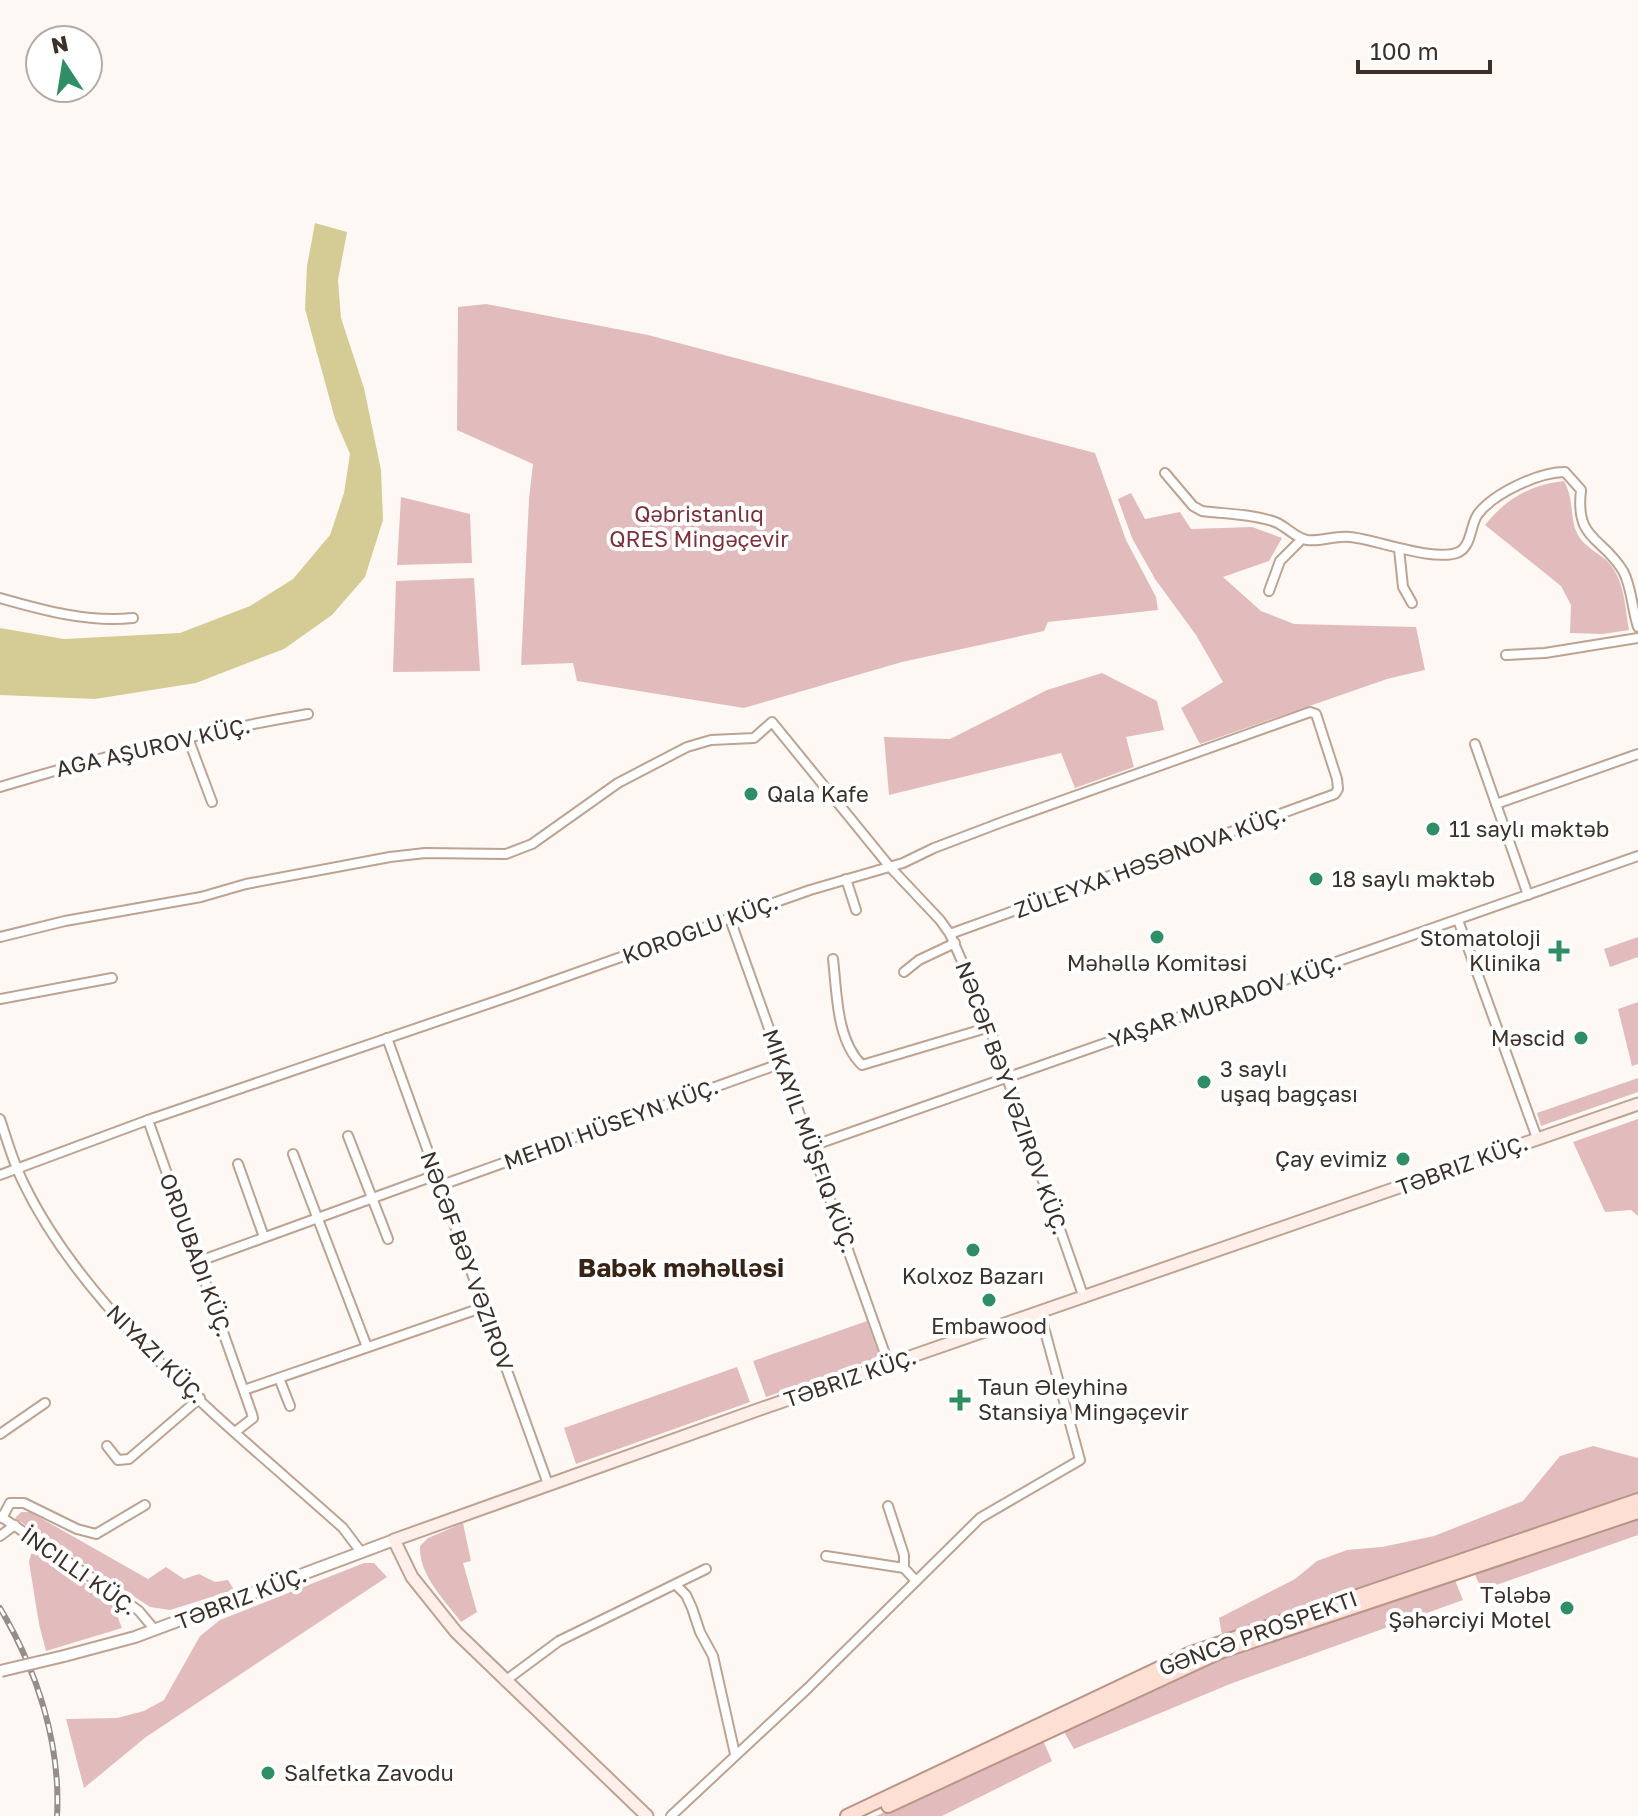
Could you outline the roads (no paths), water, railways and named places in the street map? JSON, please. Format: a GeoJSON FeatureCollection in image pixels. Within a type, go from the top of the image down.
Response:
{"type":"FeatureCollection","features":[{"type":"Feature","properties":{"kind":"main road","name":"TƏBRIZ KÜÇ."},"geometry":{"type":"LineString","coordinates":[[394,1540],[1638,1104]]}},
{"type":"Feature","properties":{"kind":"main road","name":"GƏNCƏ PROSPEKTI"},"geometry":{"type":"LineString","coordinates":[[847,1816],[1191,1653],[1638,1500]]}},
{"type":"Feature","properties":{"kind":"main road","name":"GƏNCƏ PROSPEKTI"},"geometry":{"type":"LineString","coordinates":[[867,1816],[1220,1652],[1638,1512]]}},
{"type":"Feature","properties":{"kind":"main road"},"geometry":{"type":"LineString","coordinates":[[394,1540],[412,1577],[434,1606],[505,1681],[647,1816]]}},
{"type":"Feature","properties":{"kind":"street"},"geometry":{"type":"LineString","coordinates":[[1165,473],[1193,506],[1202,511],[1265,519],[1279,523],[1310,541],[1351,536],[1399,549],[1446,554],[1459,552],[1465,546],[1478,513],[1511,487],[1556,472],[1565,472],[1581,490],[1580,517],[1584,527],[1623,571],[1638,627]]}},
{"type":"Feature","properties":{"kind":"street"},"geometry":{"type":"LineString","coordinates":[[1269,591],[1280,561],[1302,539]]}},
{"type":"Feature","properties":{"kind":"street"},"geometry":{"type":"LineString","coordinates":[[1399,549],[1403,587],[1412,603]]}},
{"type":"Feature","properties":{"kind":"street"},"geometry":{"type":"LineString","coordinates":[[0,598],[71,615],[133,618]]}},
{"type":"Feature","properties":{"kind":"street"},"geometry":{"type":"LineString","coordinates":[[1506,655],[1545,653],[1638,638]]}},
{"type":"Feature","properties":{"kind":"street","name":"KOROĞLU KÜÇ."},"geometry":{"type":"LineString","coordinates":[[0,1175],[148,1120],[846,879],[890,867],[991,826],[1310,712],[1316,714],[1337,779]]}},
{"type":"Feature","properties":{"kind":"street","name":"AĞA AŞUROV KÜÇ."},"geometry":{"type":"LineString","coordinates":[[0,787],[59,769],[188,738],[308,714]]}},
{"type":"Feature","properties":{"kind":"street","name":"NƏCƏF BƏY VƏZIROV KÜÇ."},"geometry":{"type":"LineString","coordinates":[[0,937],[65,921],[201,897],[246,884],[390,857],[425,853],[490,855],[518,851],[618,783],[687,747],[711,740],[754,738],[772,722],[890,867],[953,938],[990,1027],[1084,1298]]}},
{"type":"Feature","properties":{"kind":"street"},"geometry":{"type":"LineString","coordinates":[[188,738],[212,802]]}},
{"type":"Feature","properties":{"kind":"street"},"geometry":{"type":"LineString","coordinates":[[1475,744],[1528,895]]}},
{"type":"Feature","properties":{"kind":"street"},"geometry":{"type":"LineString","coordinates":[[1496,804],[1638,754]]}},
{"type":"Feature","properties":{"kind":"street","name":"ZÜLEYXA HƏSƏNOVA KÜÇ."},"geometry":{"type":"LineString","coordinates":[[953,938],[1335,794],[1337,779]]}},
{"type":"Feature","properties":{"kind":"street","name":"YAŞAR MURADOV KÜÇ."},"geometry":{"type":"LineString","coordinates":[[812,1146],[1638,856]]}},
{"type":"Feature","properties":{"kind":"street"},"geometry":{"type":"LineString","coordinates":[[846,879],[856,910]]}},
{"type":"Feature","properties":{"kind":"street"},"geometry":{"type":"LineString","coordinates":[[730,919],[889,1365]]}},
{"type":"Feature","properties":{"kind":"street"},"geometry":{"type":"LineString","coordinates":[[1458,920],[1537,1138]]}},
{"type":"Feature","properties":{"kind":"street"},"geometry":{"type":"LineString","coordinates":[[904,972],[953,938]]}},
{"type":"Feature","properties":{"kind":"street"},"geometry":{"type":"LineString","coordinates":[[833,959],[843,1031],[851,1052],[862,1065],[990,1027]]}},
{"type":"Feature","properties":{"kind":"street"},"geometry":{"type":"LineString","coordinates":[[0,999],[112,978]]}},
{"type":"Feature","properties":{"kind":"street","name":"NƏCƏF BƏY VƏZIROV"},"geometry":{"type":"LineString","coordinates":[[387,1038],[548,1484]]}},
{"type":"Feature","properties":{"kind":"street","name":"MEHDI HÜSEYN KÜÇ."},"geometry":{"type":"LineString","coordinates":[[439,1186],[782,1063]]}},
{"type":"Feature","properties":{"kind":"street","name":"NIYAZI KÜÇ."},"geometry":{"type":"LineString","coordinates":[[0,1119],[17,1168],[33,1201],[81,1275],[123,1323],[235,1432],[352,1536],[361,1552]]}},
{"type":"Feature","properties":{"kind":"street","name":"ORDUBADI KÜÇ."},"geometry":{"type":"LineString","coordinates":[[148,1120],[253,1418],[235,1432]]}},
{"type":"Feature","properties":{"kind":"street"},"geometry":{"type":"LineString","coordinates":[[348,1136],[388,1239]]}},
{"type":"Feature","properties":{"kind":"street"},"geometry":{"type":"LineString","coordinates":[[293,1154],[367,1347]]}},
{"type":"Feature","properties":{"kind":"street"},"geometry":{"type":"LineString","coordinates":[[238,1164],[264,1237]]}},
{"type":"Feature","properties":{"kind":"street"},"geometry":{"type":"LineString","coordinates":[[197,1262],[436,1175]]}},
{"type":"Feature","properties":{"kind":"street"},"geometry":{"type":"LineString","coordinates":[[244,1390],[484,1307]]}},
{"type":"Feature","properties":{"kind":"street"},"geometry":{"type":"LineString","coordinates":[[671,1816],[808,1688],[980,1518],[1080,1460],[1040,1313]]}},
{"type":"Feature","properties":{"kind":"street"},"geometry":{"type":"LineString","coordinates":[[279,1378],[290,1406]]}},
{"type":"Feature","properties":{"kind":"street"},"geometry":{"type":"LineString","coordinates":[[107,1446],[118,1460],[129,1459],[200,1398]]}},
{"type":"Feature","properties":{"kind":"street"},"geometry":{"type":"LineString","coordinates":[[0,1434],[45,1403]]}},
{"type":"Feature","properties":{"kind":"street"},"geometry":{"type":"LineString","coordinates":[[1,1517],[10,1503],[24,1503],[77,1529],[96,1534],[145,1505]]}},
{"type":"Feature","properties":{"kind":"street"},"geometry":{"type":"LineString","coordinates":[[888,1506],[904,1555],[904,1568]]}},
{"type":"Feature","properties":{"kind":"street","name":"İNCILLI KÜÇ."},"geometry":{"type":"LineString","coordinates":[[1,1517],[139,1611],[155,1630]]}},
{"type":"Feature","properties":{"kind":"street"},"geometry":{"type":"LineString","coordinates":[[0,1536],[15,1525]]}},
{"type":"Feature","properties":{"kind":"street","name":"TƏBRIZ KÜÇ."},"geometry":{"type":"LineString","coordinates":[[1,1671],[155,1630],[394,1540]]}},
{"type":"Feature","properties":{"kind":"street"},"geometry":{"type":"LineString","coordinates":[[826,1556],[904,1568],[916,1581]]}},
{"type":"Feature","properties":{"kind":"street"},"geometry":{"type":"LineString","coordinates":[[505,1681],[559,1641],[706,1569]]}},
{"type":"Feature","properties":{"kind":"street"},"geometry":{"type":"LineString","coordinates":[[676,1585],[692,1608],[713,1656],[735,1754]]}},
{"type":"Feature","properties":{"kind":"railway"},"geometry":{"type":"LineString","coordinates":[[0,1608],[25,1657],[44,1708],[55,1762],[57,1816]]}},
{"type":"Feature","properties":{"kind":"place","name":"Qala Kafe"},"geometry":{"type":"Point","coordinates":[751,794]}},
{"type":"Feature","properties":{"kind":"place","name":"11 saylı məktəb"},"geometry":{"type":"Point","coordinates":[1433,829]}},
{"type":"Feature","properties":{"kind":"place","name":"18 saylı məktəb"},"geometry":{"type":"Point","coordinates":[1316,879]}},
{"type":"Feature","properties":{"kind":"place","name":"Məhəllə Komitəsi"},"geometry":{"type":"Point","coordinates":[1157,937]}},
{"type":"Feature","properties":{"kind":"place","name":"Stomatoloji Klinika"},"geometry":{"type":"Point","coordinates":[1559,951]}},
{"type":"Feature","properties":{"kind":"place","name":"Məscid"},"geometry":{"type":"Point","coordinates":[1581,1038]}},
{"type":"Feature","properties":{"kind":"place","name":"3 saylı uşaq bağçası"},"geometry":{"type":"Point","coordinates":[1204,1082]}},
{"type":"Feature","properties":{"kind":"place","name":"Çay evimiz"},"geometry":{"type":"Point","coordinates":[1403,1159]}},
{"type":"Feature","properties":{"kind":"place","name":"Kolxoz Bazarı"},"geometry":{"type":"Point","coordinates":[973,1250]}},
{"type":"Feature","properties":{"kind":"place","name":"Embawood"},"geometry":{"type":"Point","coordinates":[989,1300]}},
{"type":"Feature","properties":{"kind":"place","name":"Taun Əleyhinə Stansiya Mingəçevir"},"geometry":{"type":"Point","coordinates":[960,1400]}},
{"type":"Feature","properties":{"kind":"place","name":"Tələbə Şəhərciyi Motel"},"geometry":{"type":"Point","coordinates":[1567,1608]}},
{"type":"Feature","properties":{"kind":"place","name":"Salfetka Zavodu"},"geometry":{"type":"Point","coordinates":[268,1773]}},
{"type":"Feature","properties":{"kind":"district","name":"Babək məhəlləsi"},"geometry":{"type":"Point","coordinates":[681,1268]}},
{"type":"Feature","properties":{"kind":"park label","name":"Qəbristanlıq QRES Mingəçevir"},"geometry":{"type":"Point","coordinates":[699,526]}}]}
